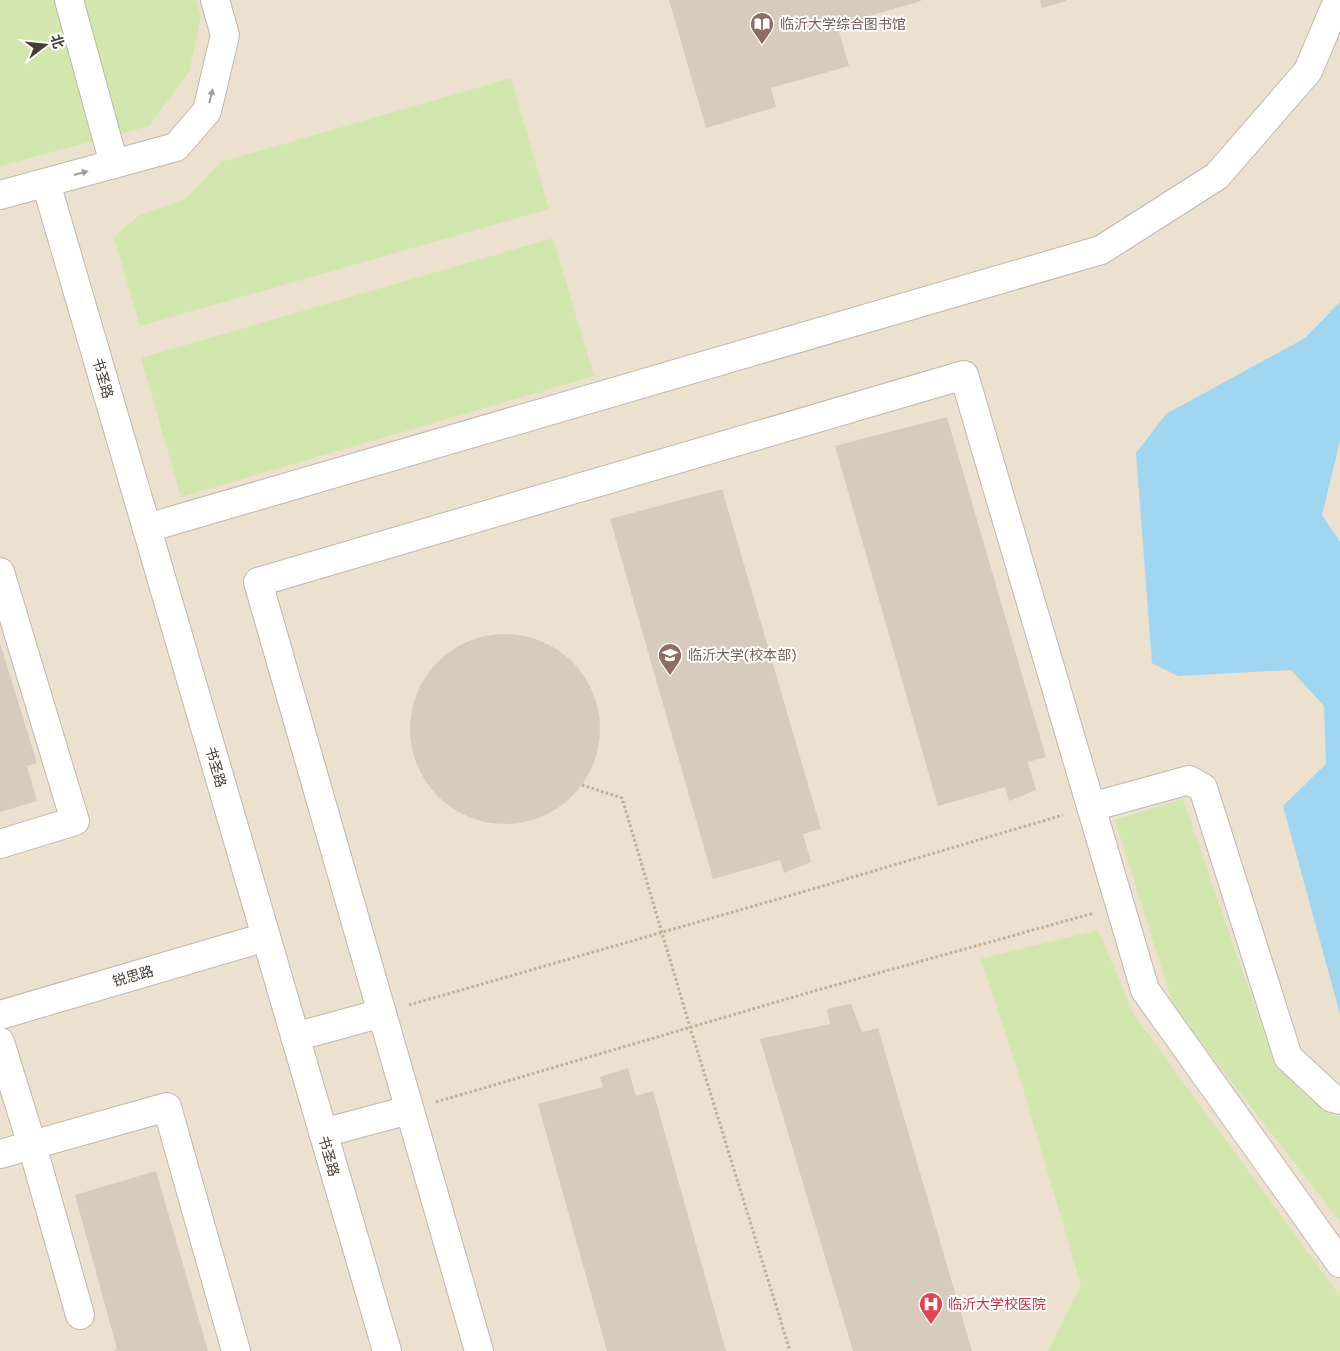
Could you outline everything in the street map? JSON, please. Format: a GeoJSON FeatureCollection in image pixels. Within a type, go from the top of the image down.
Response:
{"type":"FeatureCollection","features":[{"type":"Feature","properties":{"kind":"street"},"geometry":{"type":"LineString","coordinates":[[69,0],[114,164]]}},
{"type":"Feature","properties":{"kind":"street"},"geometry":{"type":"LineString","coordinates":[[0,195],[176,147],[207,111],[225,34],[215,0]]}},
{"type":"Feature","properties":{"kind":"street"},"geometry":{"type":"LineString","coordinates":[[147,528],[1101,250],[1217,176],[1308,71],[1338,0]]}},
{"type":"Feature","properties":{"kind":"street","name":"书圣路"},"geometry":{"type":"LineString","coordinates":[[46,182],[387,1351]]}},
{"type":"Feature","properties":{"kind":"street"},"geometry":{"type":"LineString","coordinates":[[479,1351],[258,582],[964,375],[1145,990],[1340,1263]]}},
{"type":"Feature","properties":{"kind":"street"},"geometry":{"type":"LineString","coordinates":[[0,572],[75,822],[0,844]]}},
{"type":"Feature","properties":{"kind":"street"},"geometry":{"type":"LineString","coordinates":[[1091,807],[1189,780],[1203,788],[1288,1057],[1332,1098],[1340,1100]]}},
{"type":"Feature","properties":{"kind":"street","name":"锐思路"},"geometry":{"type":"LineString","coordinates":[[0,1015],[266,937]]}},
{"type":"Feature","properties":{"kind":"street"},"geometry":{"type":"LineString","coordinates":[[295,1037],[382,1013]]}},
{"type":"Feature","properties":{"kind":"street"},"geometry":{"type":"LineString","coordinates":[[0,1042],[32,1144],[80,1315]]}},
{"type":"Feature","properties":{"kind":"street"},"geometry":{"type":"LineString","coordinates":[[0,1154],[167,1107],[236,1351]]}},
{"type":"Feature","properties":{"kind":"street"},"geometry":{"type":"LineString","coordinates":[[323,1134],[410,1110]]}},
{"type":"Feature","properties":{"kind":"path"},"geometry":{"type":"LineString","coordinates":[[582,784],[622,798],[690,1027],[790,1351]]}},
{"type":"Feature","properties":{"kind":"path"},"geometry":{"type":"LineString","coordinates":[[382,1013],[1091,807]]}},
{"type":"Feature","properties":{"kind":"path"},"geometry":{"type":"LineString","coordinates":[[410,1110],[967,947],[1120,906]]}},
{"type":"Feature","properties":{"kind":"shaded area","name":"临沂大学(校本部)"},"geometry":{"type":"Polygon","coordinates":[[[0,0],[1340,0],[1340,1351],[0,1351],[0,0]]]}},
{"type":"Feature","properties":{"kind":"green space"},"geometry":{"type":"Polygon","coordinates":[[[0,0],[196,0],[201,17],[189,72],[149,126],[0,166],[0,0]]]}},
{"type":"Feature","properties":{"kind":"green space"},"geometry":{"type":"Polygon","coordinates":[[[511,78],[549,209],[140,326],[114,237],[138,216],[184,200],[221,162],[511,78]]]}},
{"type":"Feature","properties":{"kind":"green space"},"geometry":{"type":"Polygon","coordinates":[[[553,238],[594,376],[181,497],[141,358],[553,238]]]}},
{"type":"Feature","properties":{"kind":"green space"},"geometry":{"type":"Polygon","coordinates":[[[1183,799],[1274,1062],[1332,1115],[1340,1117],[1340,1222],[1174,1007],[1115,820],[1183,799]]]}},
{"type":"Feature","properties":{"kind":"green space"},"geometry":{"type":"Polygon","coordinates":[[[1098,930],[1134,1015],[1340,1296],[1340,1351],[1048,1351],[1081,1285],[1019,1075],[981,959],[1098,930]]]}},
{"type":"Feature","properties":{"kind":"water"},"geometry":{"type":"Polygon","coordinates":[[[1340,302],[1340,441],[1322,515],[1340,542],[1340,1014],[1283,806],[1326,764],[1324,706],[1291,670],[1178,676],[1152,663],[1136,453],[1166,414],[1305,338],[1340,302]]]}},
{"type":"Feature","properties":{"kind":"building","name":"临沂大学综合图书馆"},"geometry":{"type":"Polygon","coordinates":[[[669,0],[921,1],[837,25],[849,66],[771,88],[776,107],[706,128],[669,0]]]}},
{"type":"Feature","properties":{"kind":"building"},"geometry":{"type":"Polygon","coordinates":[[[1040,0],[1066,0],[1066,1],[1042,8],[1040,0]]]}},
{"type":"Feature","properties":{"kind":"building"},"geometry":{"type":"Polygon","coordinates":[[[947,417],[1046,757],[1028,762],[1036,790],[1009,801],[1005,787],[938,806],[835,446],[947,417]]]}},
{"type":"Feature","properties":{"kind":"building"},"geometry":{"type":"Polygon","coordinates":[[[722,489],[821,829],[803,834],[811,862],[784,873],[780,860],[713,879],[610,519],[722,489]]]}},
{"type":"Feature","properties":{"kind":"building"},"geometry":{"type":"Polygon","coordinates":[[[505,634],[541,641],[558,650],[572,662],[584,676],[593,693],[600,729],[593,765],[584,782],[572,796],[558,808],[541,817],[505,824],[469,817],[452,808],[438,796],[426,782],[417,765],[410,729],[417,693],[426,676],[438,662],[452,650],[469,641],[505,634]]]}},
{"type":"Feature","properties":{"kind":"building"},"geometry":{"type":"Polygon","coordinates":[[[0,643],[37,763],[27,766],[37,801],[0,812],[0,643]]]}},
{"type":"Feature","properties":{"kind":"building"},"geometry":{"type":"Polygon","coordinates":[[[851,1004],[862,1032],[878,1028],[972,1351],[853,1351],[760,1039],[830,1024],[827,1009],[851,1004]]]}},
{"type":"Feature","properties":{"kind":"building"},"geometry":{"type":"Polygon","coordinates":[[[628,1068],[636,1096],[653,1091],[726,1351],[607,1351],[538,1104],[603,1087],[600,1077],[628,1068]]]}},
{"type":"Feature","properties":{"kind":"building"},"geometry":{"type":"Polygon","coordinates":[[[156,1171],[208,1351],[113,1351],[117,1349],[75,1195],[156,1171]]]}},
{"type":"Feature","properties":{"kind":"place","name":"临沂大学综合图书馆"},"geometry":{"type":"Point","coordinates":[762,45]}},
{"type":"Feature","properties":{"kind":"place","name":"临沂大学(校本部)"},"geometry":{"type":"Point","coordinates":[670,676]}},
{"type":"Feature","properties":{"kind":"place","name":"临沂大学校医院"},"geometry":{"type":"Point","coordinates":[931,1325]}}]}
